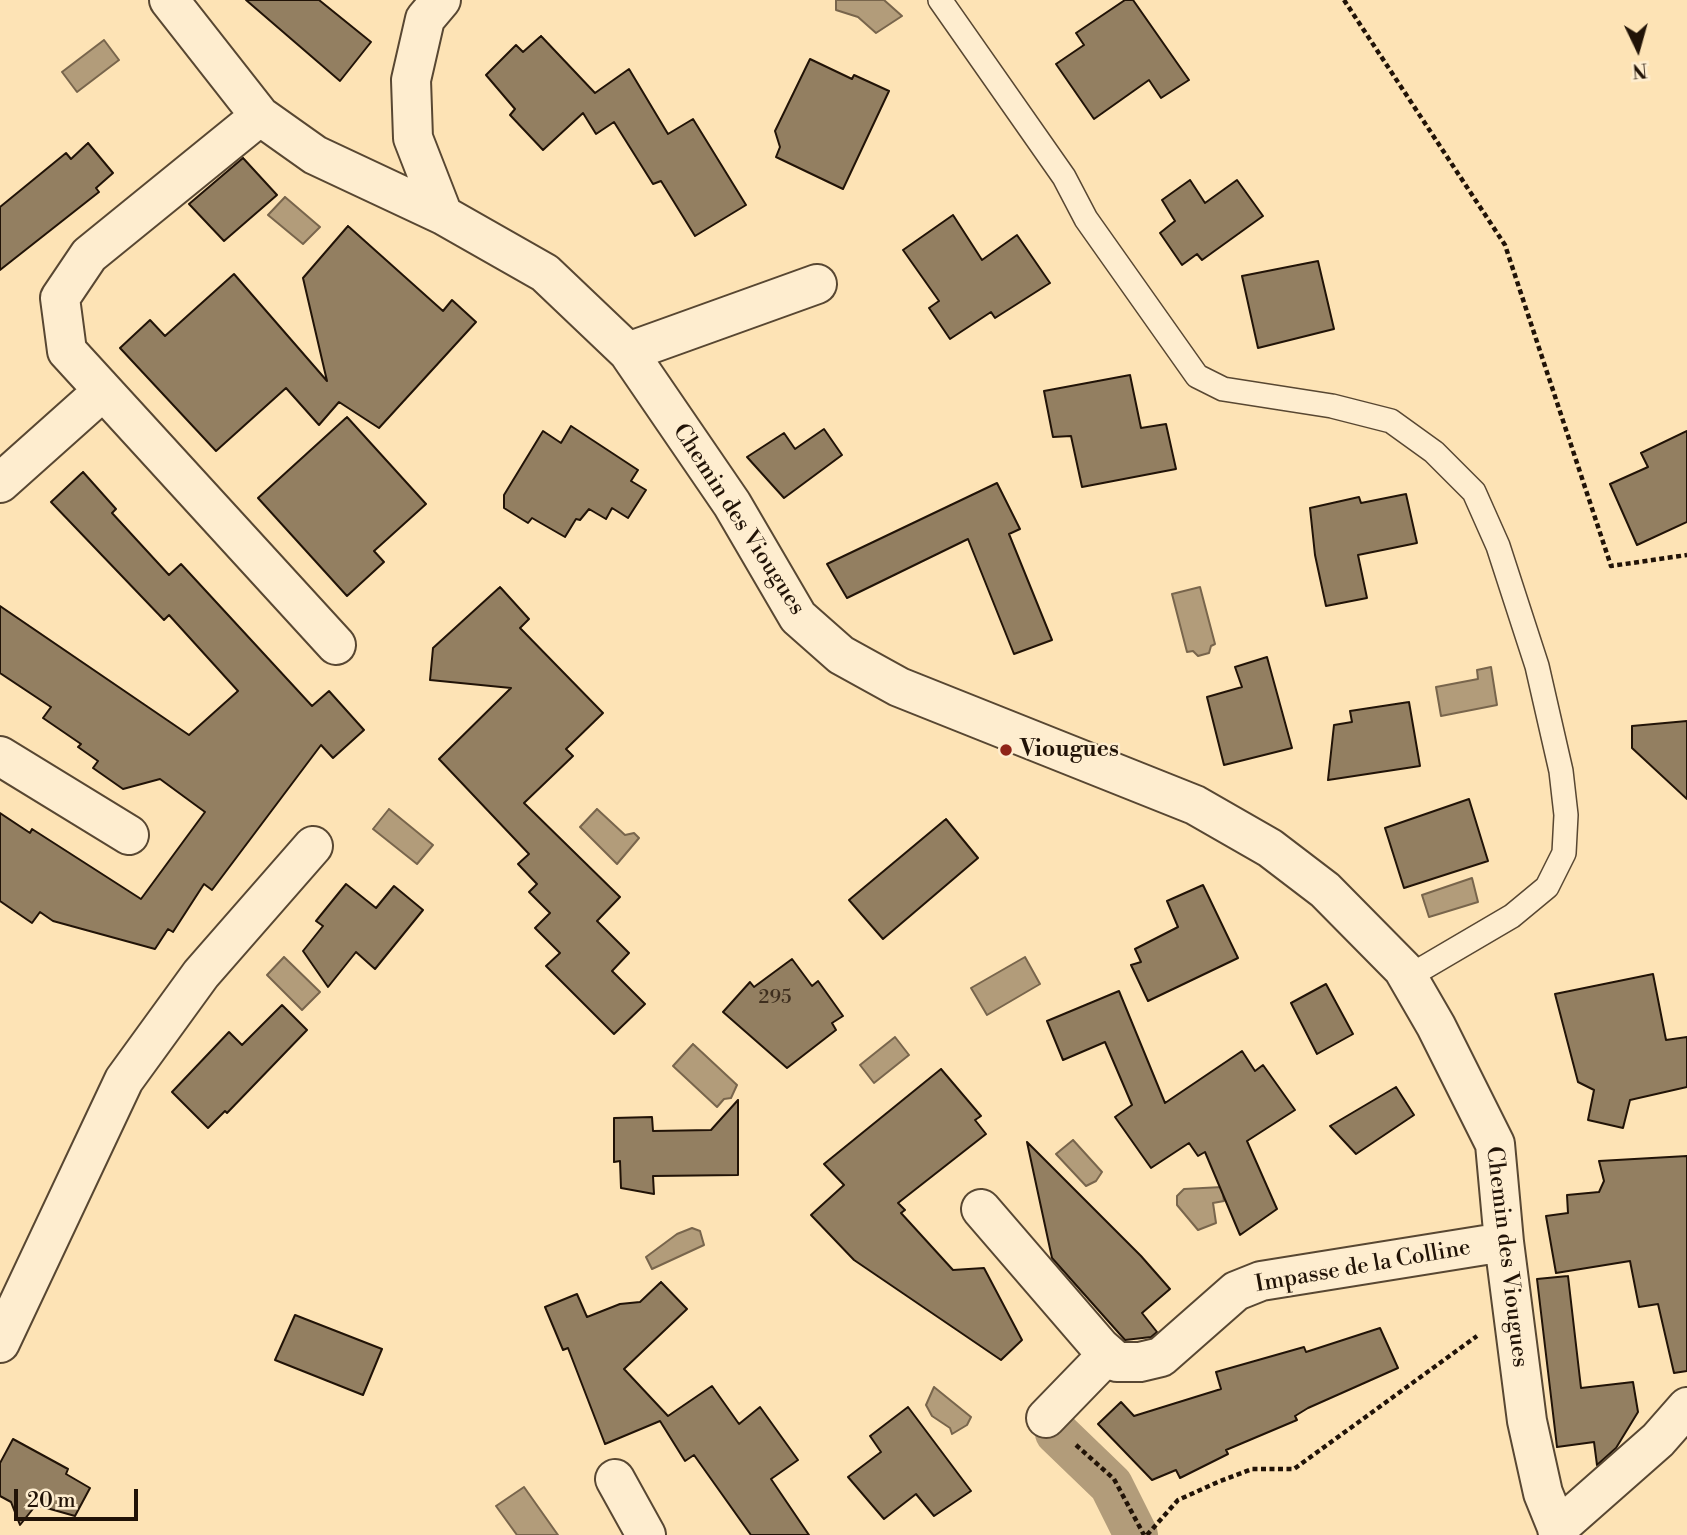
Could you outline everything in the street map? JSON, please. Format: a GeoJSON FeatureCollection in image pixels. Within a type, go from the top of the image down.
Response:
{"type":"FeatureCollection","features":[{"type":"Feature","properties":{"kind":"street","name":"Chemin des Viougues"},"geometry":{"type":"LineString","coordinates":[[169,0],[261,117],[315,155],[443,215],[545,273],[628,352],[732,504],[798,617],[841,655],[898,687],[1206,811],[1270,848],[1325,890],[1408,977],[1494,1144],[1527,1421],[1543,1493],[1559,1532]]}},
{"type":"Feature","properties":{"kind":"street"},"geometry":{"type":"LineString","coordinates":[[441,0],[425,19],[411,80],[413,138],[443,215]]}},
{"type":"Feature","properties":{"kind":"street"},"geometry":{"type":"LineString","coordinates":[[261,117],[89,255],[60,298],[67,351],[336,645]]}},
{"type":"Feature","properties":{"kind":"street"},"geometry":{"type":"LineString","coordinates":[[628,352],[817,284]]}},
{"type":"Feature","properties":{"kind":"street"},"geometry":{"type":"LineString","coordinates":[[0,483],[103,391]]}},
{"type":"Feature","properties":{"kind":"street"},"geometry":{"type":"LineString","coordinates":[[0,756],[129,835]]}},
{"type":"Feature","properties":{"kind":"street"},"geometry":{"type":"LineString","coordinates":[[0,1343],[124,1080],[201,974],[313,846]]}},
{"type":"Feature","properties":{"kind":"street"},"geometry":{"type":"LineString","coordinates":[[981,1209],[1108,1354],[1046,1419]]}},
{"type":"Feature","properties":{"kind":"street","name":"Impasse de la Colline"},"geometry":{"type":"LineString","coordinates":[[1108,1354],[1117,1362],[1140,1362],[1161,1357],[1236,1291],[1261,1281],[1504,1242]]}},
{"type":"Feature","properties":{"kind":"street"},"geometry":{"type":"LineString","coordinates":[[1559,1532],[1658,1440],[1687,1407]]}},
{"type":"Feature","properties":{"kind":"street"},"geometry":{"type":"LineString","coordinates":[[615,1479],[646,1535]]}},
{"type":"Feature","properties":{"kind":"lane"},"geometry":{"type":"LineString","coordinates":[[940,0],[1064,177],[1086,219],[1198,376],[1223,389],[1332,406],[1391,421],[1434,452],[1474,492],[1499,546],[1537,666],[1561,771],[1566,815],[1564,853],[1547,887],[1512,916],[1408,977]]}},
{"type":"Feature","properties":{"kind":"path"},"geometry":{"type":"LineString","coordinates":[[1344,0],[1505,245],[1611,566],[1687,555]]}},
{"type":"Feature","properties":{"kind":"path"},"geometry":{"type":"LineString","coordinates":[[1046,1419],[1114,1479],[1146,1535],[1178,1500],[1198,1491],[1252,1469],[1294,1469],[1480,1334]]}},
{"type":"Feature","properties":{"kind":"shaded area"},"geometry":{"type":"Polygon","coordinates":[[[836,0],[884,0],[902,16],[876,33],[858,17],[836,10],[836,0]]]}},
{"type":"Feature","properties":{"kind":"shaded area"},"geometry":{"type":"Polygon","coordinates":[[[104,40],[119,60],[77,92],[62,72],[104,40]]]}},
{"type":"Feature","properties":{"kind":"shaded area"},"geometry":{"type":"Polygon","coordinates":[[[285,197],[320,227],[303,244],[268,215],[285,197]]]}},
{"type":"Feature","properties":{"kind":"shaded area"},"geometry":{"type":"Polygon","coordinates":[[[1200,587],[1215,644],[1211,646],[1209,653],[1198,656],[1193,651],[1187,652],[1172,594],[1200,587]]]}},
{"type":"Feature","properties":{"kind":"shaded area"},"geometry":{"type":"Polygon","coordinates":[[[1491,667],[1497,705],[1441,716],[1436,687],[1478,679],[1477,670],[1491,667]]]}},
{"type":"Feature","properties":{"kind":"shaded area"},"geometry":{"type":"Polygon","coordinates":[[[389,809],[433,845],[417,864],[373,829],[389,809]]]}},
{"type":"Feature","properties":{"kind":"shaded area"},"geometry":{"type":"Polygon","coordinates":[[[597,809],[625,835],[634,833],[639,838],[617,864],[580,827],[597,809]]]}},
{"type":"Feature","properties":{"kind":"shaded area"},"geometry":{"type":"Polygon","coordinates":[[[1472,878],[1478,902],[1429,917],[1422,895],[1472,878]]]}},
{"type":"Feature","properties":{"kind":"shaded area"},"geometry":{"type":"Polygon","coordinates":[[[284,957],[320,992],[302,1010],[267,975],[284,957]]]}},
{"type":"Feature","properties":{"kind":"shaded area"},"geometry":{"type":"Polygon","coordinates":[[[1025,957],[1040,984],[987,1015],[971,988],[1025,957]]]}},
{"type":"Feature","properties":{"kind":"shaded area"},"geometry":{"type":"Polygon","coordinates":[[[895,1037],[909,1055],[874,1083],[860,1065],[895,1037]]]}},
{"type":"Feature","properties":{"kind":"shaded area"},"geometry":{"type":"Polygon","coordinates":[[[693,1044],[737,1085],[731,1098],[724,1099],[717,1107],[673,1066],[693,1044]]]}},
{"type":"Feature","properties":{"kind":"shaded area"},"geometry":{"type":"Polygon","coordinates":[[[1073,1140],[1102,1172],[1096,1181],[1086,1186],[1056,1154],[1073,1140]]]}},
{"type":"Feature","properties":{"kind":"shaded area"},"geometry":{"type":"Polygon","coordinates":[[[1222,1187],[1224,1201],[1213,1203],[1216,1223],[1198,1230],[1177,1205],[1177,1196],[1184,1189],[1222,1187]]]}},
{"type":"Feature","properties":{"kind":"shaded area"},"geometry":{"type":"Polygon","coordinates":[[[692,1228],[700,1231],[704,1245],[652,1269],[646,1257],[677,1234],[692,1228]]]}},
{"type":"Feature","properties":{"kind":"shaded area"},"geometry":{"type":"Polygon","coordinates":[[[934,1387],[971,1417],[967,1425],[952,1434],[950,1428],[932,1416],[926,1405],[934,1387]]]}},
{"type":"Feature","properties":{"kind":"shaded area"},"geometry":{"type":"Polygon","coordinates":[[[524,1487],[558,1535],[517,1535],[496,1506],[524,1487]]]}},
{"type":"Feature","properties":{"kind":"building"},"geometry":{"type":"Polygon","coordinates":[[[246,0],[319,0],[371,42],[340,81],[246,0]]]}},
{"type":"Feature","properties":{"kind":"building"},"geometry":{"type":"Polygon","coordinates":[[[1125,0],[1133,0],[1189,80],[1161,98],[1149,80],[1094,119],[1056,64],[1084,45],[1076,33],[1125,0]]]}},
{"type":"Feature","properties":{"kind":"building"},"geometry":{"type":"Polygon","coordinates":[[[541,36],[595,93],[629,69],[668,134],[693,119],[746,205],[695,236],[661,181],[653,184],[614,122],[596,134],[583,113],[543,150],[510,115],[515,109],[486,75],[516,45],[523,52],[541,36]]]}},
{"type":"Feature","properties":{"kind":"building"},"geometry":{"type":"Polygon","coordinates":[[[810,59],[852,79],[854,75],[889,91],[843,189],[776,157],[780,147],[775,131],[810,59]]]}},
{"type":"Feature","properties":{"kind":"building"},"geometry":{"type":"Polygon","coordinates":[[[88,143],[113,173],[96,188],[99,192],[0,270],[0,207],[66,153],[71,159],[88,143]]]}},
{"type":"Feature","properties":{"kind":"building"},"geometry":{"type":"Polygon","coordinates":[[[243,158],[277,195],[224,241],[189,204],[243,158]]]}},
{"type":"Feature","properties":{"kind":"building"},"geometry":{"type":"Polygon","coordinates":[[[1190,180],[1205,203],[1237,180],[1263,216],[1202,260],[1197,254],[1182,265],[1160,233],[1175,221],[1162,200],[1190,180]]]}},
{"type":"Feature","properties":{"kind":"building"},"geometry":{"type":"Polygon","coordinates":[[[953,215],[982,260],[1017,235],[1050,283],[995,318],[991,312],[950,339],[929,308],[939,301],[903,250],[953,215]]]}},
{"type":"Feature","properties":{"kind":"building"},"geometry":{"type":"Polygon","coordinates":[[[348,226],[443,311],[452,300],[476,322],[379,428],[339,402],[319,425],[286,388],[216,451],[120,348],[150,320],[165,336],[234,274],[327,381],[303,278],[348,226]]]}},
{"type":"Feature","properties":{"kind":"building"},"geometry":{"type":"Polygon","coordinates":[[[1318,261],[1334,329],[1258,348],[1242,276],[1318,261]]]}},
{"type":"Feature","properties":{"kind":"building"},"geometry":{"type":"Polygon","coordinates":[[[1130,375],[1141,428],[1166,424],[1176,469],[1082,487],[1071,436],[1053,437],[1044,391],[1130,375]]]}},
{"type":"Feature","properties":{"kind":"building"},"geometry":{"type":"Polygon","coordinates":[[[347,417],[426,504],[374,551],[384,562],[347,596],[258,498],[347,417]]]}},
{"type":"Feature","properties":{"kind":"building"},"geometry":{"type":"Polygon","coordinates":[[[571,426],[638,470],[631,481],[646,490],[628,518],[612,508],[606,519],[589,509],[580,520],[576,519],[565,537],[532,518],[528,523],[504,508],[504,495],[543,431],[561,443],[571,426]]]}},
{"type":"Feature","properties":{"kind":"building"},"geometry":{"type":"Polygon","coordinates":[[[824,429],[842,455],[784,498],[747,457],[784,433],[795,449],[824,429]]]}},
{"type":"Feature","properties":{"kind":"building"},"geometry":{"type":"Polygon","coordinates":[[[1687,431],[1687,522],[1637,545],[1610,484],[1648,467],[1641,453],[1687,431]]]}},
{"type":"Feature","properties":{"kind":"building"},"geometry":{"type":"Polygon","coordinates":[[[83,472],[116,509],[112,513],[169,575],[181,564],[312,706],[329,691],[364,730],[333,758],[321,745],[212,890],[204,884],[173,932],[168,929],[155,949],[53,921],[40,912],[32,923],[0,901],[0,813],[30,833],[32,829],[141,899],[205,812],[160,779],[123,789],[93,768],[98,761],[78,747],[81,744],[43,718],[51,707],[0,673],[0,606],[189,735],[238,691],[169,615],[164,620],[51,502],[83,472]]]}},
{"type":"Feature","properties":{"kind":"building"},"geometry":{"type":"Polygon","coordinates":[[[997,483],[1020,529],[1009,534],[1052,640],[1014,654],[968,539],[847,598],[827,564],[997,483]]]}},
{"type":"Feature","properties":{"kind":"building"},"geometry":{"type":"Polygon","coordinates":[[[1406,494],[1417,543],[1358,555],[1367,598],[1326,606],[1315,555],[1310,508],[1359,497],[1361,503],[1406,494]]]}},
{"type":"Feature","properties":{"kind":"building"},"geometry":{"type":"Polygon","coordinates":[[[500,587],[529,619],[520,628],[603,713],[566,749],[573,756],[524,803],[620,897],[597,921],[629,953],[612,971],[645,1004],[614,1034],[546,966],[560,953],[535,928],[550,913],[529,892],[537,884],[518,864],[529,854],[439,759],[511,688],[430,680],[433,648],[500,587]]]}},
{"type":"Feature","properties":{"kind":"building"},"geometry":{"type":"Polygon","coordinates":[[[1267,657],[1292,748],[1224,765],[1207,697],[1242,687],[1235,667],[1267,657]]]}},
{"type":"Feature","properties":{"kind":"building"},"geometry":{"type":"Polygon","coordinates":[[[1409,702],[1420,766],[1328,780],[1334,725],[1352,722],[1350,711],[1409,702]]]}},
{"type":"Feature","properties":{"kind":"building"},"geometry":{"type":"Polygon","coordinates":[[[1687,721],[1687,799],[1632,748],[1632,726],[1687,721]]]}},
{"type":"Feature","properties":{"kind":"building"},"geometry":{"type":"Polygon","coordinates":[[[1469,799],[1488,861],[1404,888],[1385,828],[1469,799]]]}},
{"type":"Feature","properties":{"kind":"building"},"geometry":{"type":"Polygon","coordinates":[[[946,819],[978,858],[883,939],[849,900],[946,819]]]}},
{"type":"Feature","properties":{"kind":"building"},"geometry":{"type":"Polygon","coordinates":[[[346,884],[376,908],[394,886],[423,910],[375,969],[356,952],[328,987],[303,951],[323,926],[316,921],[346,884]]]}},
{"type":"Feature","properties":{"kind":"building"},"geometry":{"type":"Polygon","coordinates":[[[1203,885],[1238,958],[1148,1001],[1131,965],[1141,962],[1135,949],[1178,927],[1167,901],[1203,885]]]}},
{"type":"Feature","properties":{"kind":"building"},"geometry":{"type":"Polygon","coordinates":[[[792,959],[812,986],[818,981],[843,1016],[832,1023],[836,1030],[787,1068],[723,1012],[750,982],[754,987],[792,959]]]}},
{"type":"Feature","properties":{"kind":"building"},"geometry":{"type":"Polygon","coordinates":[[[1653,974],[1666,1040],[1687,1037],[1687,1087],[1630,1100],[1623,1128],[1588,1120],[1594,1090],[1578,1082],[1555,994],[1653,974]]]}},
{"type":"Feature","properties":{"kind":"building"},"geometry":{"type":"Polygon","coordinates":[[[1326,984],[1353,1034],[1317,1054],[1291,1003],[1326,984]]]}},
{"type":"Feature","properties":{"kind":"building"},"geometry":{"type":"Polygon","coordinates":[[[1119,991],[1165,1103],[1242,1051],[1255,1071],[1263,1065],[1295,1110],[1247,1141],[1277,1209],[1240,1235],[1205,1152],[1198,1156],[1189,1143],[1151,1168],[1115,1117],[1132,1105],[1105,1042],[1063,1060],[1047,1021],[1119,991]]]}},
{"type":"Feature","properties":{"kind":"building"},"geometry":{"type":"Polygon","coordinates":[[[282,1005],[307,1030],[227,1113],[225,1111],[208,1128],[172,1092],[229,1032],[242,1045],[282,1005]]]}},
{"type":"Feature","properties":{"kind":"building"},"geometry":{"type":"Polygon","coordinates":[[[941,1069],[981,1116],[975,1120],[986,1134],[898,1203],[905,1210],[901,1213],[953,1270],[984,1268],[1022,1340],[1001,1360],[854,1260],[811,1215],[844,1185],[824,1164],[941,1069]]]}},
{"type":"Feature","properties":{"kind":"building"},"geometry":{"type":"Polygon","coordinates":[[[1396,1087],[1414,1115],[1356,1154],[1330,1126],[1396,1087]]]}},
{"type":"Feature","properties":{"kind":"building"},"geometry":{"type":"Polygon","coordinates":[[[738,1100],[738,1175],[653,1176],[654,1194],[621,1188],[620,1161],[614,1162],[614,1118],[652,1117],[653,1131],[711,1130],[738,1100]]]}},
{"type":"Feature","properties":{"kind":"building"},"geometry":{"type":"Polygon","coordinates":[[[1027,1142],[1141,1256],[1170,1289],[1142,1313],[1157,1332],[1151,1337],[1125,1340],[1052,1258],[1027,1142]]]}},
{"type":"Feature","properties":{"kind":"building"},"geometry":{"type":"Polygon","coordinates":[[[1687,1156],[1687,1371],[1674,1373],[1658,1304],[1639,1307],[1630,1261],[1556,1273],[1546,1216],[1568,1213],[1567,1195],[1599,1192],[1604,1181],[1599,1161],[1687,1156]]]}},
{"type":"Feature","properties":{"kind":"building"},"geometry":{"type":"Polygon","coordinates":[[[1568,1276],[1581,1388],[1633,1382],[1638,1412],[1616,1448],[1597,1465],[1594,1442],[1557,1447],[1537,1279],[1568,1276]]]}},
{"type":"Feature","properties":{"kind":"building"},"geometry":{"type":"Polygon","coordinates":[[[661,1282],[687,1309],[624,1369],[668,1416],[712,1386],[739,1424],[760,1407],[798,1460],[771,1479],[809,1535],[751,1535],[694,1455],[685,1461],[660,1421],[605,1444],[568,1348],[563,1350],[545,1307],[577,1294],[587,1317],[620,1304],[640,1302],[661,1282]]]}},
{"type":"Feature","properties":{"kind":"building"},"geometry":{"type":"Polygon","coordinates":[[[295,1315],[382,1349],[363,1395],[275,1360],[295,1315]]]}},
{"type":"Feature","properties":{"kind":"building"},"geometry":{"type":"Polygon","coordinates":[[[1380,1328],[1398,1368],[1308,1408],[1295,1416],[1297,1420],[1226,1450],[1228,1454],[1180,1478],[1176,1470],[1152,1480],[1098,1424],[1121,1402],[1134,1416],[1221,1389],[1216,1372],[1304,1347],[1306,1352],[1380,1328]]]}},
{"type":"Feature","properties":{"kind":"building"},"geometry":{"type":"Polygon","coordinates":[[[908,1407],[971,1491],[934,1516],[916,1494],[884,1519],[848,1477],[881,1452],[870,1436],[908,1407]]]}},
{"type":"Feature","properties":{"kind":"building"},"geometry":{"type":"Polygon","coordinates":[[[13,1439],[68,1469],[66,1474],[90,1488],[75,1516],[36,1505],[20,1525],[11,1502],[0,1496],[0,1463],[13,1439]]]}},
{"type":"Feature","properties":{"kind":"waterway"},"geometry":{"type":"LineString","coordinates":[[1057,1433],[1111,1485],[1136,1535]]}},
{"type":"Feature","properties":{"kind":"place","name":"Viougues"},"geometry":{"type":"Point","coordinates":[1006,750]}}]}
